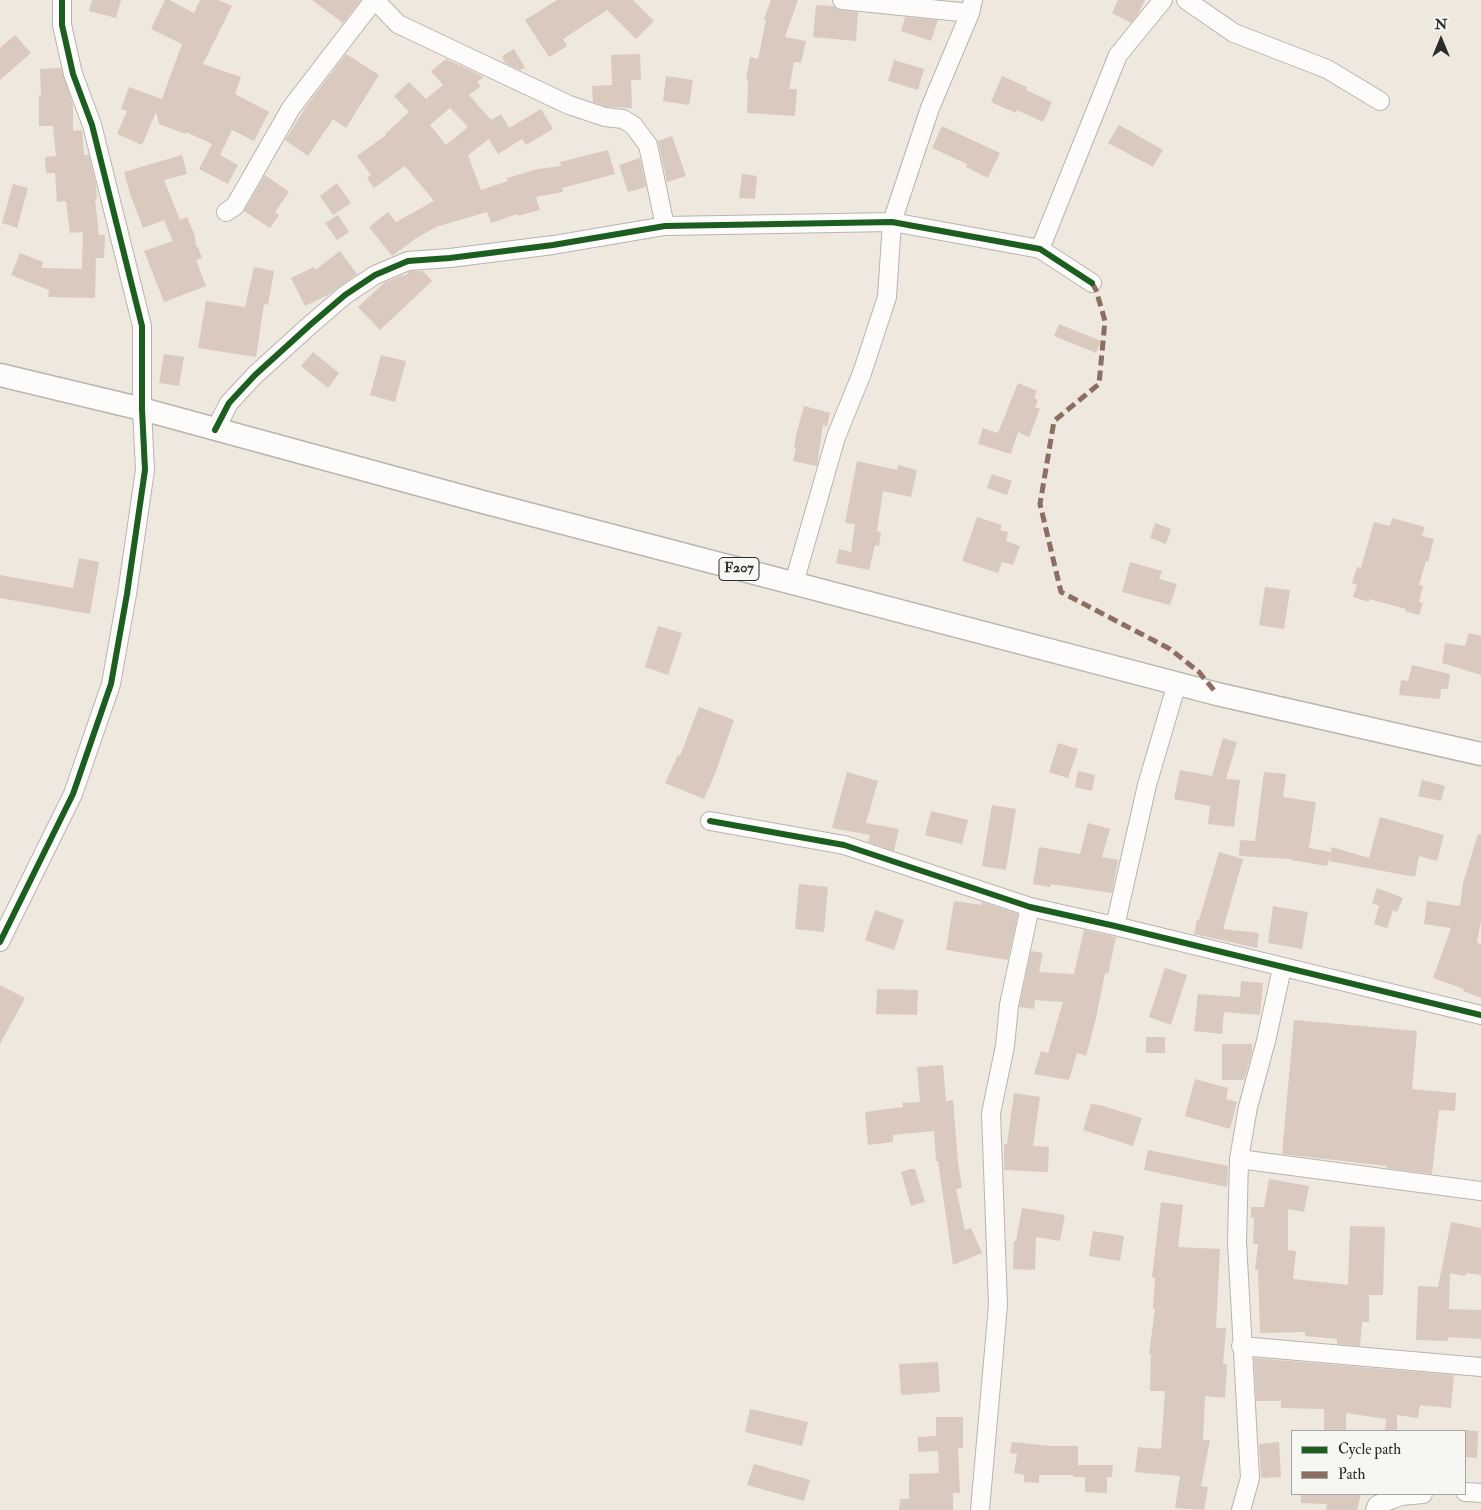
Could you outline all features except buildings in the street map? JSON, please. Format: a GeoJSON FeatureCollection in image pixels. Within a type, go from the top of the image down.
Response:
{"type":"FeatureCollection","features":[{"type":"Feature","properties":{"kind":"main road","name":"F207"},"geometry":{"type":"LineString","coordinates":[[0,375],[142,410],[794,584],[1217,694],[1481,754]]}},
{"type":"Feature","properties":{"kind":"street"},"geometry":{"type":"LineString","coordinates":[[0,942],[73,794],[111,684],[127,594],[145,470],[142,410],[142,326],[92,125],[73,74],[62,25],[62,0]]}},
{"type":"Feature","properties":{"kind":"street"},"geometry":{"type":"LineString","coordinates":[[226,212],[235,206],[291,108],[375,0],[398,24],[569,105],[605,117],[623,119],[633,125],[648,146],[665,226]]}},
{"type":"Feature","properties":{"kind":"street"},"geometry":{"type":"LineString","coordinates":[[794,584],[836,437],[862,373],[888,297],[892,222],[930,108],[971,7],[842,0]]}},
{"type":"Feature","properties":{"kind":"street"},"geometry":{"type":"LineString","coordinates":[[1040,249],[1118,54],[1163,0]]}},
{"type":"Feature","properties":{"kind":"street"},"geometry":{"type":"LineString","coordinates":[[1186,0],[1234,33],[1327,69],[1380,101]]}},
{"type":"Feature","properties":{"kind":"street"},"geometry":{"type":"LineString","coordinates":[[215,430],[230,403],[255,375],[346,295],[376,275],[408,262],[553,246],[665,226],[892,222],[1040,249],[1092,283]]}},
{"type":"Feature","properties":{"kind":"street"},"geometry":{"type":"LineString","coordinates":[[1115,926],[1147,785],[1177,683]]}},
{"type":"Feature","properties":{"kind":"street"},"geometry":{"type":"LineString","coordinates":[[710,821],[844,845],[1030,907],[1481,1015]]}},
{"type":"Feature","properties":{"kind":"street"},"geometry":{"type":"LineString","coordinates":[[980,1510],[998,1304],[991,1113],[1005,1046],[1009,1005],[1030,907]]}},
{"type":"Feature","properties":{"kind":"street"},"geometry":{"type":"LineString","coordinates":[[1241,1510],[1250,1478],[1241,1346],[1237,1242],[1239,1159],[1248,1107],[1266,1041],[1282,968]]}},
{"type":"Feature","properties":{"kind":"street"},"geometry":{"type":"LineString","coordinates":[[1239,1159],[1481,1191]]}},
{"type":"Feature","properties":{"kind":"street"},"geometry":{"type":"LineString","coordinates":[[1241,1346],[1481,1367]]}},
{"type":"Feature","properties":{"kind":"street"},"geometry":{"type":"LineString","coordinates":[[1466,1492],[1481,1493]]}},
{"type":"Feature","properties":{"kind":"street"},"geometry":{"type":"LineString","coordinates":[[1375,1510],[1377,1504],[1401,1496],[1412,1495]]}},
{"type":"Feature","properties":{"kind":"marked path"},"geometry":{"type":"LineString","coordinates":[[1092,283],[1096,290],[1105,321],[1099,384],[1054,421],[1040,504],[1061,592],[1170,649],[1199,672],[1217,694]]}},
{"type":"Feature","properties":{"kind":"cycle path"},"geometry":{"type":"LineString","coordinates":[[0,942],[73,794],[111,684],[127,594],[145,470],[142,409],[142,326],[92,125],[73,74],[62,25],[62,0]]}},
{"type":"Feature","properties":{"kind":"cycle path"},"geometry":{"type":"LineString","coordinates":[[215,430],[229,403],[255,375],[310,325],[345,295],[375,275],[408,261],[450,258],[553,245],[665,226],[892,222],[1040,249],[1092,283]]}},
{"type":"Feature","properties":{"kind":"cycle path"},"geometry":{"type":"LineString","coordinates":[[710,821],[844,845],[1030,907],[1481,1015]]}}]}
